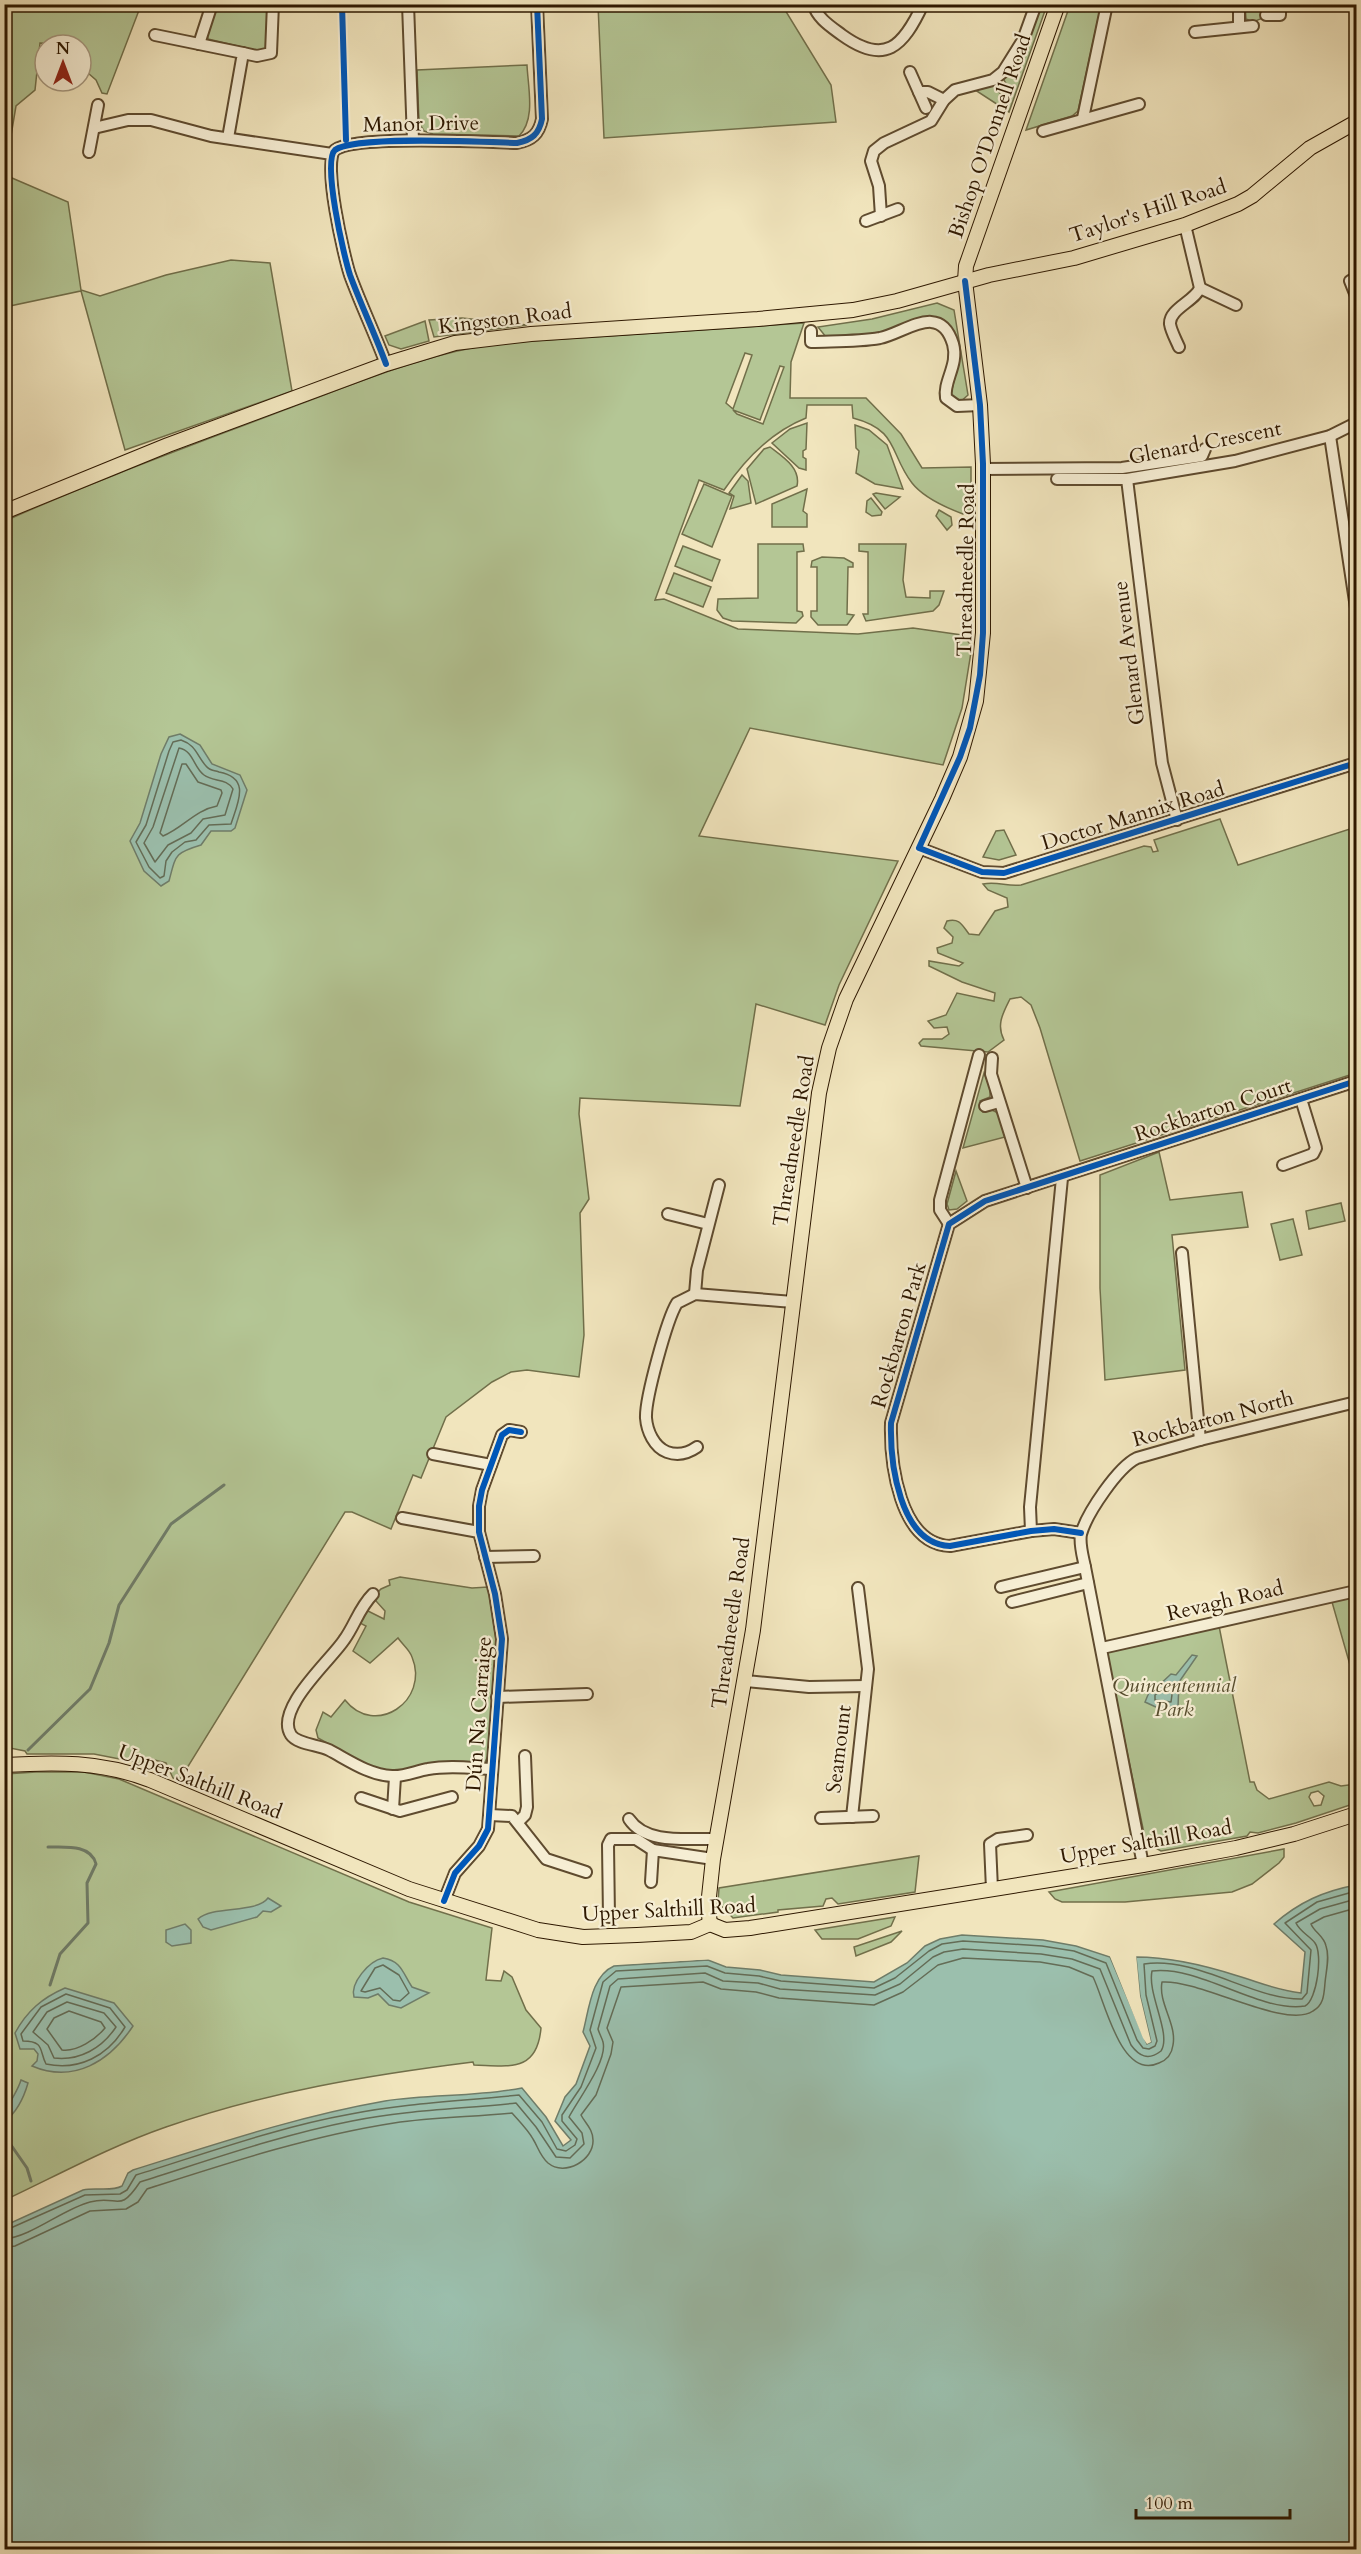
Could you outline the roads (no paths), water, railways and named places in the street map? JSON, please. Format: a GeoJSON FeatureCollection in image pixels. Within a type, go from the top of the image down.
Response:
{"type":"FeatureCollection","features":[{"type":"Feature","properties":{"kind":"main road","name":"Bishop O'Donnell Road"},"geometry":{"type":"LineString","coordinates":[[965,281],[966,266],[1058,4]]}},
{"type":"Feature","properties":{"kind":"main road","name":"Taylor's Hill Road"},"geometry":{"type":"LineString","coordinates":[[965,281],[1074,258],[1222,212],[1252,196],[1310,148],[1356,123]]}},
{"type":"Feature","properties":{"kind":"main road","name":"Kingston Road"},"geometry":{"type":"LineString","coordinates":[[4,512],[110,467],[422,351],[475,340],[853,310],[897,301],[965,281]]}},
{"type":"Feature","properties":{"kind":"main road","name":"Threadneedle Road"},"geometry":{"type":"LineString","coordinates":[[710,1924],[708,1906],[713,1859],[746,1681],[812,1141],[830,1048],[846,999],[960,757],[970,728],[981,675],[983,469],[980,405],[965,281]]}},
{"type":"Feature","properties":{"kind":"main road","name":"Upper Salthill Road"},"geometry":{"type":"LineString","coordinates":[[4,1765],[75,1762],[118,1770],[159,1784],[357,1869],[498,1919],[566,1935],[691,1932],[710,1924],[725,1930],[750,1928],[1143,1865],[1284,1837],[1356,1814]]}},
{"type":"Feature","properties":{"kind":"street"},"geometry":{"type":"LineString","coordinates":[[199,44],[212,4]]}},
{"type":"Feature","properties":{"kind":"street"},"geometry":{"type":"LineString","coordinates":[[155,35],[257,56],[271,53],[273,4]]}},
{"type":"Feature","properties":{"kind":"street"},"geometry":{"type":"LineString","coordinates":[[408,4],[413,140]]}},
{"type":"Feature","properties":{"kind":"street","name":"Manor Drive"},"geometry":{"type":"LineString","coordinates":[[332,154],[337,149],[347,146],[413,140],[517,143],[535,136],[542,119],[537,4]]}},
{"type":"Feature","properties":{"kind":"street"},"geometry":{"type":"LineString","coordinates":[[813,4],[820,17],[852,42],[869,50],[889,50],[908,33],[923,4]]}},
{"type":"Feature","properties":{"kind":"street"},"geometry":{"type":"LineString","coordinates":[[881,216],[879,186],[871,161],[874,151],[884,143],[931,121],[944,100],[955,90],[997,78],[1013,60],[1036,4]]}},
{"type":"Feature","properties":{"kind":"street"},"geometry":{"type":"LineString","coordinates":[[1083,118],[1107,4]]}},
{"type":"Feature","properties":{"kind":"street"},"geometry":{"type":"LineString","coordinates":[[1239,4],[1239,27]]}},
{"type":"Feature","properties":{"kind":"street"},"geometry":{"type":"LineString","coordinates":[[1266,15],[1280,15],[1280,4]]}},
{"type":"Feature","properties":{"kind":"street"},"geometry":{"type":"LineString","coordinates":[[1196,32],[1253,26]]}},
{"type":"Feature","properties":{"kind":"street"},"geometry":{"type":"LineString","coordinates":[[848,54],[852,42]]}},
{"type":"Feature","properties":{"kind":"street"},"geometry":{"type":"LineString","coordinates":[[228,138],[243,53]]}},
{"type":"Feature","properties":{"kind":"street"},"geometry":{"type":"LineString","coordinates":[[910,72],[926,108]]}},
{"type":"Feature","properties":{"kind":"street"},"geometry":{"type":"LineString","coordinates":[[997,78],[1004,88]]}},
{"type":"Feature","properties":{"kind":"street"},"geometry":{"type":"LineString","coordinates":[[919,92],[931,93],[944,100]]}},
{"type":"Feature","properties":{"kind":"street"},"geometry":{"type":"LineString","coordinates":[[1043,131],[1139,104]]}},
{"type":"Feature","properties":{"kind":"street"},"geometry":{"type":"LineString","coordinates":[[89,152],[98,105]]}},
{"type":"Feature","properties":{"kind":"street"},"geometry":{"type":"LineString","coordinates":[[94,128],[128,120],[151,120],[196,133],[332,154],[330,177],[344,252],[350,274],[386,364]]}},
{"type":"Feature","properties":{"kind":"street"},"geometry":{"type":"LineString","coordinates":[[866,222],[898,209]]}},
{"type":"Feature","properties":{"kind":"street"},"geometry":{"type":"LineString","coordinates":[[1179,346],[1170,323],[1171,317],[1192,300],[1200,288],[1185,225]]}},
{"type":"Feature","properties":{"kind":"street"},"geometry":{"type":"LineString","coordinates":[[1356,278],[1350,281],[1356,296]]}},
{"type":"Feature","properties":{"kind":"street"},"geometry":{"type":"LineString","coordinates":[[1200,288],[1236,305]]}},
{"type":"Feature","properties":{"kind":"street"},"geometry":{"type":"LineString","coordinates":[[811,331],[811,342],[869,339],[885,336],[916,323],[937,324],[947,332],[954,352],[946,398],[957,406],[980,405]]}},
{"type":"Feature","properties":{"kind":"street","name":"Glenard Crescent"},"geometry":{"type":"LineString","coordinates":[[1057,479],[1127,479],[1235,461],[1330,436],[1356,423]]}},
{"type":"Feature","properties":{"kind":"street"},"geometry":{"type":"LineString","coordinates":[[1330,436],[1356,608]]}},
{"type":"Feature","properties":{"kind":"street"},"geometry":{"type":"LineString","coordinates":[[983,469],[1151,465],[1202,456],[1205,449]]}},
{"type":"Feature","properties":{"kind":"street","name":"Glenard Avenue"},"geometry":{"type":"LineString","coordinates":[[1127,479],[1162,763],[1177,820]]}},
{"type":"Feature","properties":{"kind":"street","name":"Doctor Mannix Road"},"geometry":{"type":"LineString","coordinates":[[919,848],[982,872],[1004,873],[1356,763]]}},
{"type":"Feature","properties":{"kind":"street"},"geometry":{"type":"LineString","coordinates":[[979,1055],[940,1200],[940,1210],[949,1224],[975,1206],[1062,1178],[1030,1498],[1031,1531]]}},
{"type":"Feature","properties":{"kind":"street"},"geometry":{"type":"LineString","coordinates":[[992,1058],[991,1074],[1027,1188]]}},
{"type":"Feature","properties":{"kind":"street","name":"Rockbarton Court"},"geometry":{"type":"LineString","coordinates":[[1062,1178],[1079,1170],[1356,1082]]}},
{"type":"Feature","properties":{"kind":"street","name":"Rockbarton Court"},"geometry":{"type":"LineString","coordinates":[[1283,1165],[1313,1154],[1316,1148],[1301,1099]]}},
{"type":"Feature","properties":{"kind":"street"},"geometry":{"type":"LineString","coordinates":[[985,1107],[999,1102]]}},
{"type":"Feature","properties":{"kind":"street"},"geometry":{"type":"LineString","coordinates":[[695,1294],[695,1278],[719,1185]]}},
{"type":"Feature","properties":{"kind":"street"},"geometry":{"type":"LineString","coordinates":[[669,1214],[708,1224]]}},
{"type":"Feature","properties":{"kind":"street","name":"Rockbarton Park"},"geometry":{"type":"LineString","coordinates":[[949,1224],[891,1423],[896,1482],[903,1502],[919,1533],[938,1546],[950,1546],[1031,1531],[1054,1529],[1081,1533]]}},
{"type":"Feature","properties":{"kind":"street"},"geometry":{"type":"LineString","coordinates":[[1182,1253],[1200,1440]]}},
{"type":"Feature","properties":{"kind":"street"},"geometry":{"type":"LineString","coordinates":[[697,1447],[682,1454],[665,1452],[652,1438],[646,1416],[671,1312],[677,1303],[695,1294],[793,1302]]}},
{"type":"Feature","properties":{"kind":"street","name":"Rockbarton North"},"geometry":{"type":"LineString","coordinates":[[1081,1533],[1090,1515],[1127,1463],[1200,1440],[1356,1402]]}},
{"type":"Feature","properties":{"kind":"street","name":"Dún Na Carraige"},"geometry":{"type":"LineString","coordinates":[[444,1901],[455,1873],[486,1835],[490,1815],[502,1628],[478,1532],[480,1498],[505,1432],[521,1432]]}},
{"type":"Feature","properties":{"kind":"street"},"geometry":{"type":"LineString","coordinates":[[433,1454],[491,1465]]}},
{"type":"Feature","properties":{"kind":"street"},"geometry":{"type":"LineString","coordinates":[[402,1518],[478,1532]]}},
{"type":"Feature","properties":{"kind":"street"},"geometry":{"type":"LineString","coordinates":[[1081,1533],[1085,1567],[1143,1865]]}},
{"type":"Feature","properties":{"kind":"street"},"geometry":{"type":"LineString","coordinates":[[485,1557],[534,1556]]}},
{"type":"Feature","properties":{"kind":"street"},"geometry":{"type":"LineString","coordinates":[[1001,1587],[1085,1567]]}},
{"type":"Feature","properties":{"kind":"street"},"geometry":{"type":"LineString","coordinates":[[1012,1602],[1088,1583]]}},
{"type":"Feature","properties":{"kind":"street","name":"Seamount"},"geometry":{"type":"LineString","coordinates":[[852,1817],[856,1761],[866,1686],[867,1650],[858,1588]]}},
{"type":"Feature","properties":{"kind":"street","name":"Revagh Road"},"geometry":{"type":"LineString","coordinates":[[1102,1648],[1356,1591]]}},
{"type":"Feature","properties":{"kind":"street","name":"Dún Na Carraige"},"geometry":{"type":"LineString","coordinates":[[373,1594],[362,1606],[346,1638],[318,1668],[296,1701],[290,1713],[288,1728],[294,1739],[323,1747],[361,1767],[395,1777],[444,1767],[492,1769]]}},
{"type":"Feature","properties":{"kind":"street","name":"Seamount"},"geometry":{"type":"LineString","coordinates":[[746,1681],[802,1686],[866,1686]]}},
{"type":"Feature","properties":{"kind":"street","name":"Dún Na Carraige"},"geometry":{"type":"LineString","coordinates":[[497,1697],[587,1694]]}},
{"type":"Feature","properties":{"kind":"street"},"geometry":{"type":"LineString","coordinates":[[525,1756],[527,1808],[525,1815],[518,1822],[546,1859],[586,1872]]}},
{"type":"Feature","properties":{"kind":"street"},"geometry":{"type":"LineString","coordinates":[[393,1809],[395,1777]]}},
{"type":"Feature","properties":{"kind":"street","name":"Dún Na Carraige"},"geometry":{"type":"LineString","coordinates":[[361,1798],[393,1809],[408,1810],[452,1797]]}},
{"type":"Feature","properties":{"kind":"street","name":"Dún Na Carraige"},"geometry":{"type":"LineString","coordinates":[[490,1815],[506,1815],[518,1822]]}},
{"type":"Feature","properties":{"kind":"street","name":"Seamount"},"geometry":{"type":"LineString","coordinates":[[821,1818],[873,1816]]}},
{"type":"Feature","properties":{"kind":"street"},"geometry":{"type":"LineString","coordinates":[[629,1819],[636,1829],[650,1835],[716,1839]]}},
{"type":"Feature","properties":{"kind":"street"},"geometry":{"type":"LineString","coordinates":[[992,1889],[990,1844],[998,1839],[1027,1835]]}},
{"type":"Feature","properties":{"kind":"street"},"geometry":{"type":"LineString","coordinates":[[609,1917],[608,1845],[611,1839],[636,1839],[653,1850],[713,1859]]}},
{"type":"Feature","properties":{"kind":"street"},"geometry":{"type":"LineString","coordinates":[[651,1882],[653,1850]]}},
{"type":"Feature","properties":{"kind":"water"},"geometry":{"type":"Polygon","coordinates":[[[180,734],[200,745],[212,764],[240,775],[247,790],[235,828],[231,831],[211,831],[201,845],[181,853],[175,860],[169,881],[161,886],[144,871],[130,841],[140,823],[161,754],[169,737],[180,734]]]}},
{"type":"Feature","properties":{"kind":"water"},"geometry":{"type":"Polygon","coordinates":[[[1192,1655],[1197,1656],[1179,1682],[1178,1707],[1158,1708],[1145,1702],[1150,1690],[1156,1688],[1171,1674],[1176,1675],[1192,1655]]]}},
{"type":"Feature","properties":{"kind":"water"},"geometry":{"type":"Polygon","coordinates":[[[1356,1885],[1356,2549],[5,2549],[4,2226],[83,2190],[113,2189],[122,2186],[128,2173],[133,2170],[289,2123],[385,2101],[522,2088],[546,2117],[563,2146],[571,2140],[555,2121],[565,2097],[576,2084],[590,2046],[583,2032],[592,1994],[600,1977],[614,1966],[708,1960],[726,1967],[760,1970],[781,1975],[874,1982],[907,1963],[925,1946],[940,1939],[962,1935],[1043,1940],[1076,1946],[1110,1957],[1147,2044],[1151,2042],[1140,1996],[1136,1957],[1187,1962],[1301,1993],[1305,1952],[1274,1924],[1312,1898],[1356,1885]]]}},
{"type":"Feature","properties":{"kind":"water"},"geometry":{"type":"Polygon","coordinates":[[[268,1898],[281,1906],[271,1912],[263,1911],[257,1917],[211,1930],[203,1927],[198,1919],[214,1912],[254,1906],[268,1898]]]}},
{"type":"Feature","properties":{"kind":"water"},"geometry":{"type":"Polygon","coordinates":[[[185,1924],[191,1930],[191,1943],[172,1946],[166,1942],[166,1930],[185,1924]]]}},
{"type":"Feature","properties":{"kind":"water"},"geometry":{"type":"Polygon","coordinates":[[[383,1958],[398,1965],[412,1987],[429,1993],[401,2008],[389,2005],[378,1994],[368,1998],[354,1997],[355,1985],[362,1973],[372,1963],[383,1958]]]}},
{"type":"Feature","properties":{"kind":"water"},"geometry":{"type":"Polygon","coordinates":[[[65,1988],[114,2003],[133,2026],[113,2050],[90,2066],[62,2072],[47,2071],[32,2066],[37,2061],[38,2054],[34,2049],[20,2049],[15,2033],[36,2006],[65,1988]]]}},
{"type":"Feature","properties":{"kind":"water"},"geometry":{"type":"Polygon","coordinates":[[[21,2080],[28,2083],[24,2094],[16,2109],[5,2121],[5,2116],[21,2080]]]}},
{"type":"Feature","properties":{"kind":"waterway"},"geometry":{"type":"LineString","coordinates":[[28,1750],[90,1689],[109,1643],[119,1605],[171,1524],[224,1485]]}},
{"type":"Feature","properties":{"kind":"waterway"},"geometry":{"type":"LineString","coordinates":[[48,1847],[83,1850],[89,1853],[96,1864],[87,1883],[88,1923],[60,1954],[50,1985]]}},
{"type":"Feature","properties":{"kind":"waterway"},"geometry":{"type":"LineString","coordinates":[[4,2135],[27,2168],[31,2181]]}},
{"type":"Feature","properties":{"kind":"park label","name":"Quincentennial Park"},"geometry":{"type":"Point","coordinates":[1174,1697]}}]}
